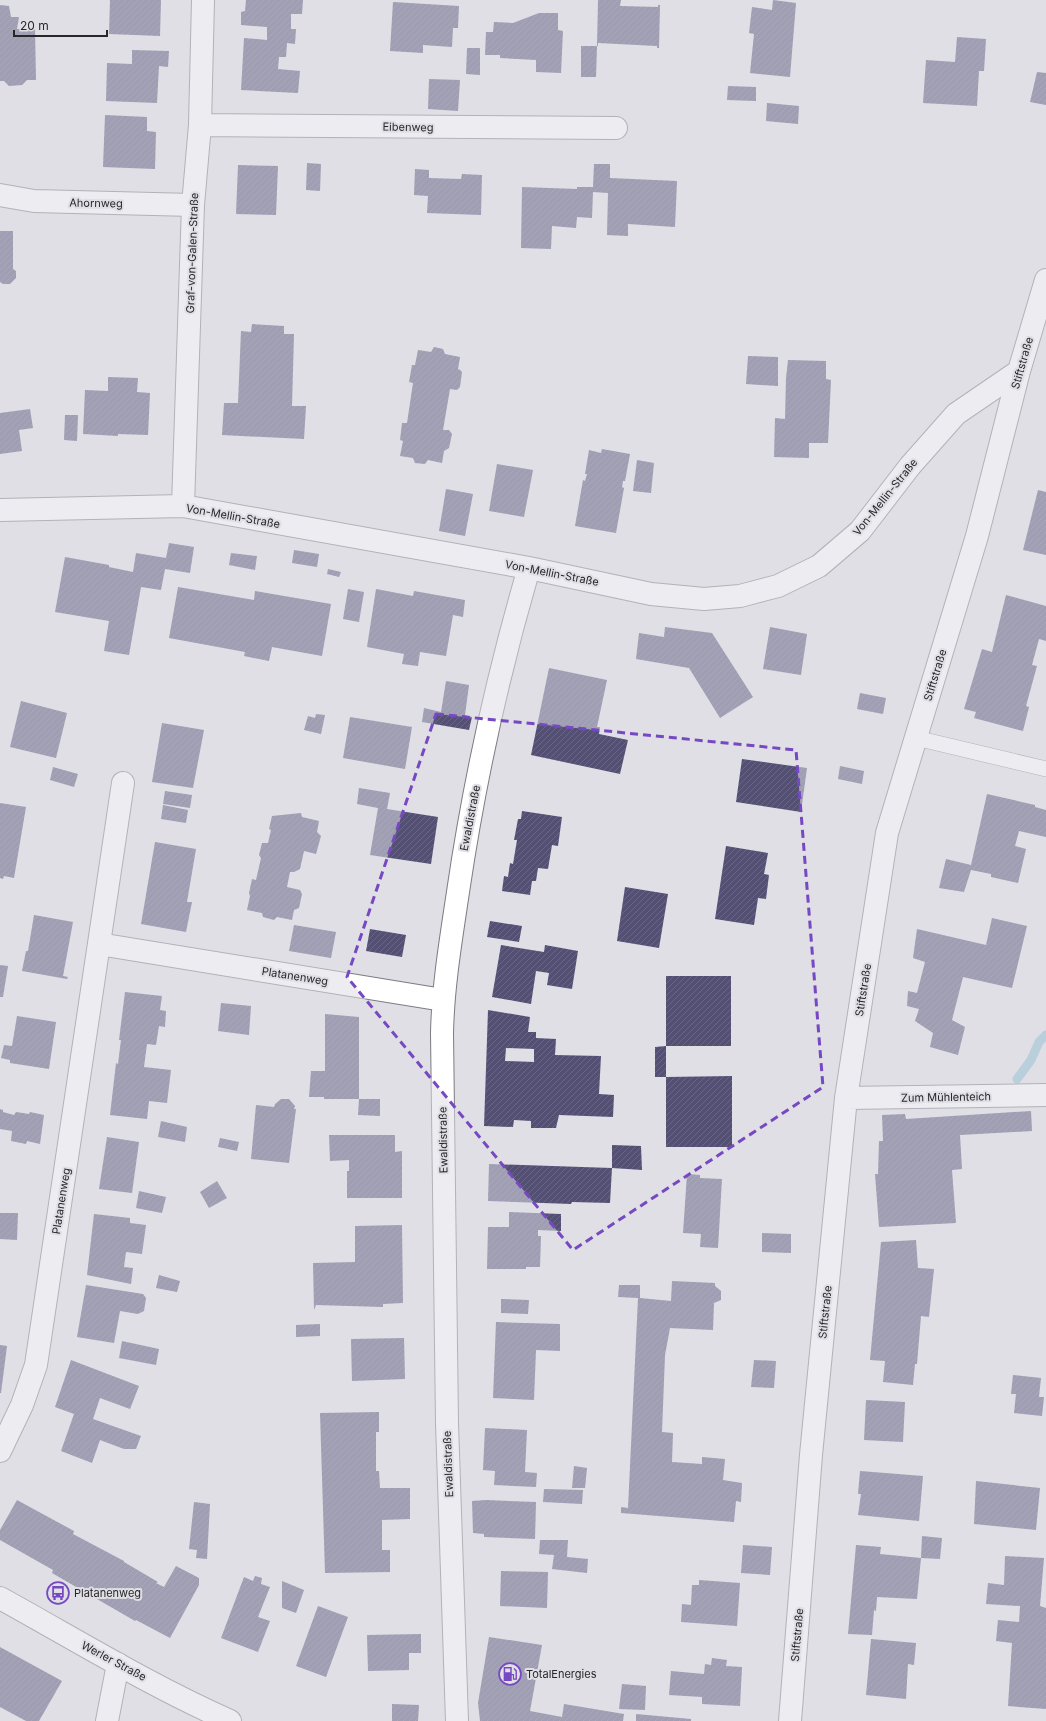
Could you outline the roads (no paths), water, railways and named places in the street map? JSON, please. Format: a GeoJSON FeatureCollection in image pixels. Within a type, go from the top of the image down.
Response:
{"type":"FeatureCollection","features":[{"type":"Feature","properties":{"kind":"street","name":"Graf-von-Galen-Straße"},"geometry":{"type":"LineString","coordinates":[[183,506],[194,205],[200,125],[203,0]]}},
{"type":"Feature","properties":{"kind":"street","name":"Eibenweg"},"geometry":{"type":"LineString","coordinates":[[200,125],[616,128]]}},
{"type":"Feature","properties":{"kind":"street","name":"Ahornweg"},"geometry":{"type":"LineString","coordinates":[[0,195],[34,201],[194,205]]}},
{"type":"Feature","properties":{"kind":"street","name":"Stiftstraße"},"geometry":{"type":"LineString","coordinates":[[790,1721],[811,1455],[846,1098],[887,833],[977,536],[1019,371],[1046,280]]}},
{"type":"Feature","properties":{"kind":"street","name":"Von-Mellin-Straße"},"geometry":{"type":"LineString","coordinates":[[0,510],[183,506],[529,568],[651,594],[704,599],[740,596],[778,586],[819,566],[860,531],[910,466],[956,414],[1019,371]]}},
{"type":"Feature","properties":{"kind":"street","name":"Ewaldistraße"},"geometry":{"type":"LineString","coordinates":[[457,1721],[447,1424],[442,1033],[443,1000],[467,829],[509,634],[529,568]]}},
{"type":"Feature","properties":{"kind":"street","name":"Platanenweg"},"geometry":{"type":"LineString","coordinates":[[2,1447],[22,1405],[36,1365],[123,784]]}},
{"type":"Feature","properties":{"kind":"street","name":"Platanenweg"},"geometry":{"type":"LineString","coordinates":[[99,944],[443,1000]]}},
{"type":"Feature","properties":{"kind":"street","name":"Zum Mühlenteich"},"geometry":{"type":"LineString","coordinates":[[846,1098],[1046,1095]]}},
{"type":"Feature","properties":{"kind":"street","name":"Werler Straße"},"geometry":{"type":"LineString","coordinates":[[0,1598],[118,1664],[207,1711],[230,1721]]}},
{"type":"Feature","properties":{"kind":"street"},"geometry":{"type":"LineString","coordinates":[[107,1721],[118,1664]]}},
{"type":"Feature","properties":{"kind":"lane"},"geometry":{"type":"LineString","coordinates":[[916,738],[1046,768]]}},
{"type":"Feature","properties":{"kind":"waterway"},"geometry":{"type":"LineString","coordinates":[[1017,1079],[1031,1060],[1039,1042],[1046,1035]]}},
{"type":"Feature","properties":{"kind":"place","name":"Platanenweg"},"geometry":{"type":"Point","coordinates":[58,1593]}},
{"type":"Feature","properties":{"kind":"place","name":"TotalEnergies"},"geometry":{"type":"Point","coordinates":[510,1674]}}]}
